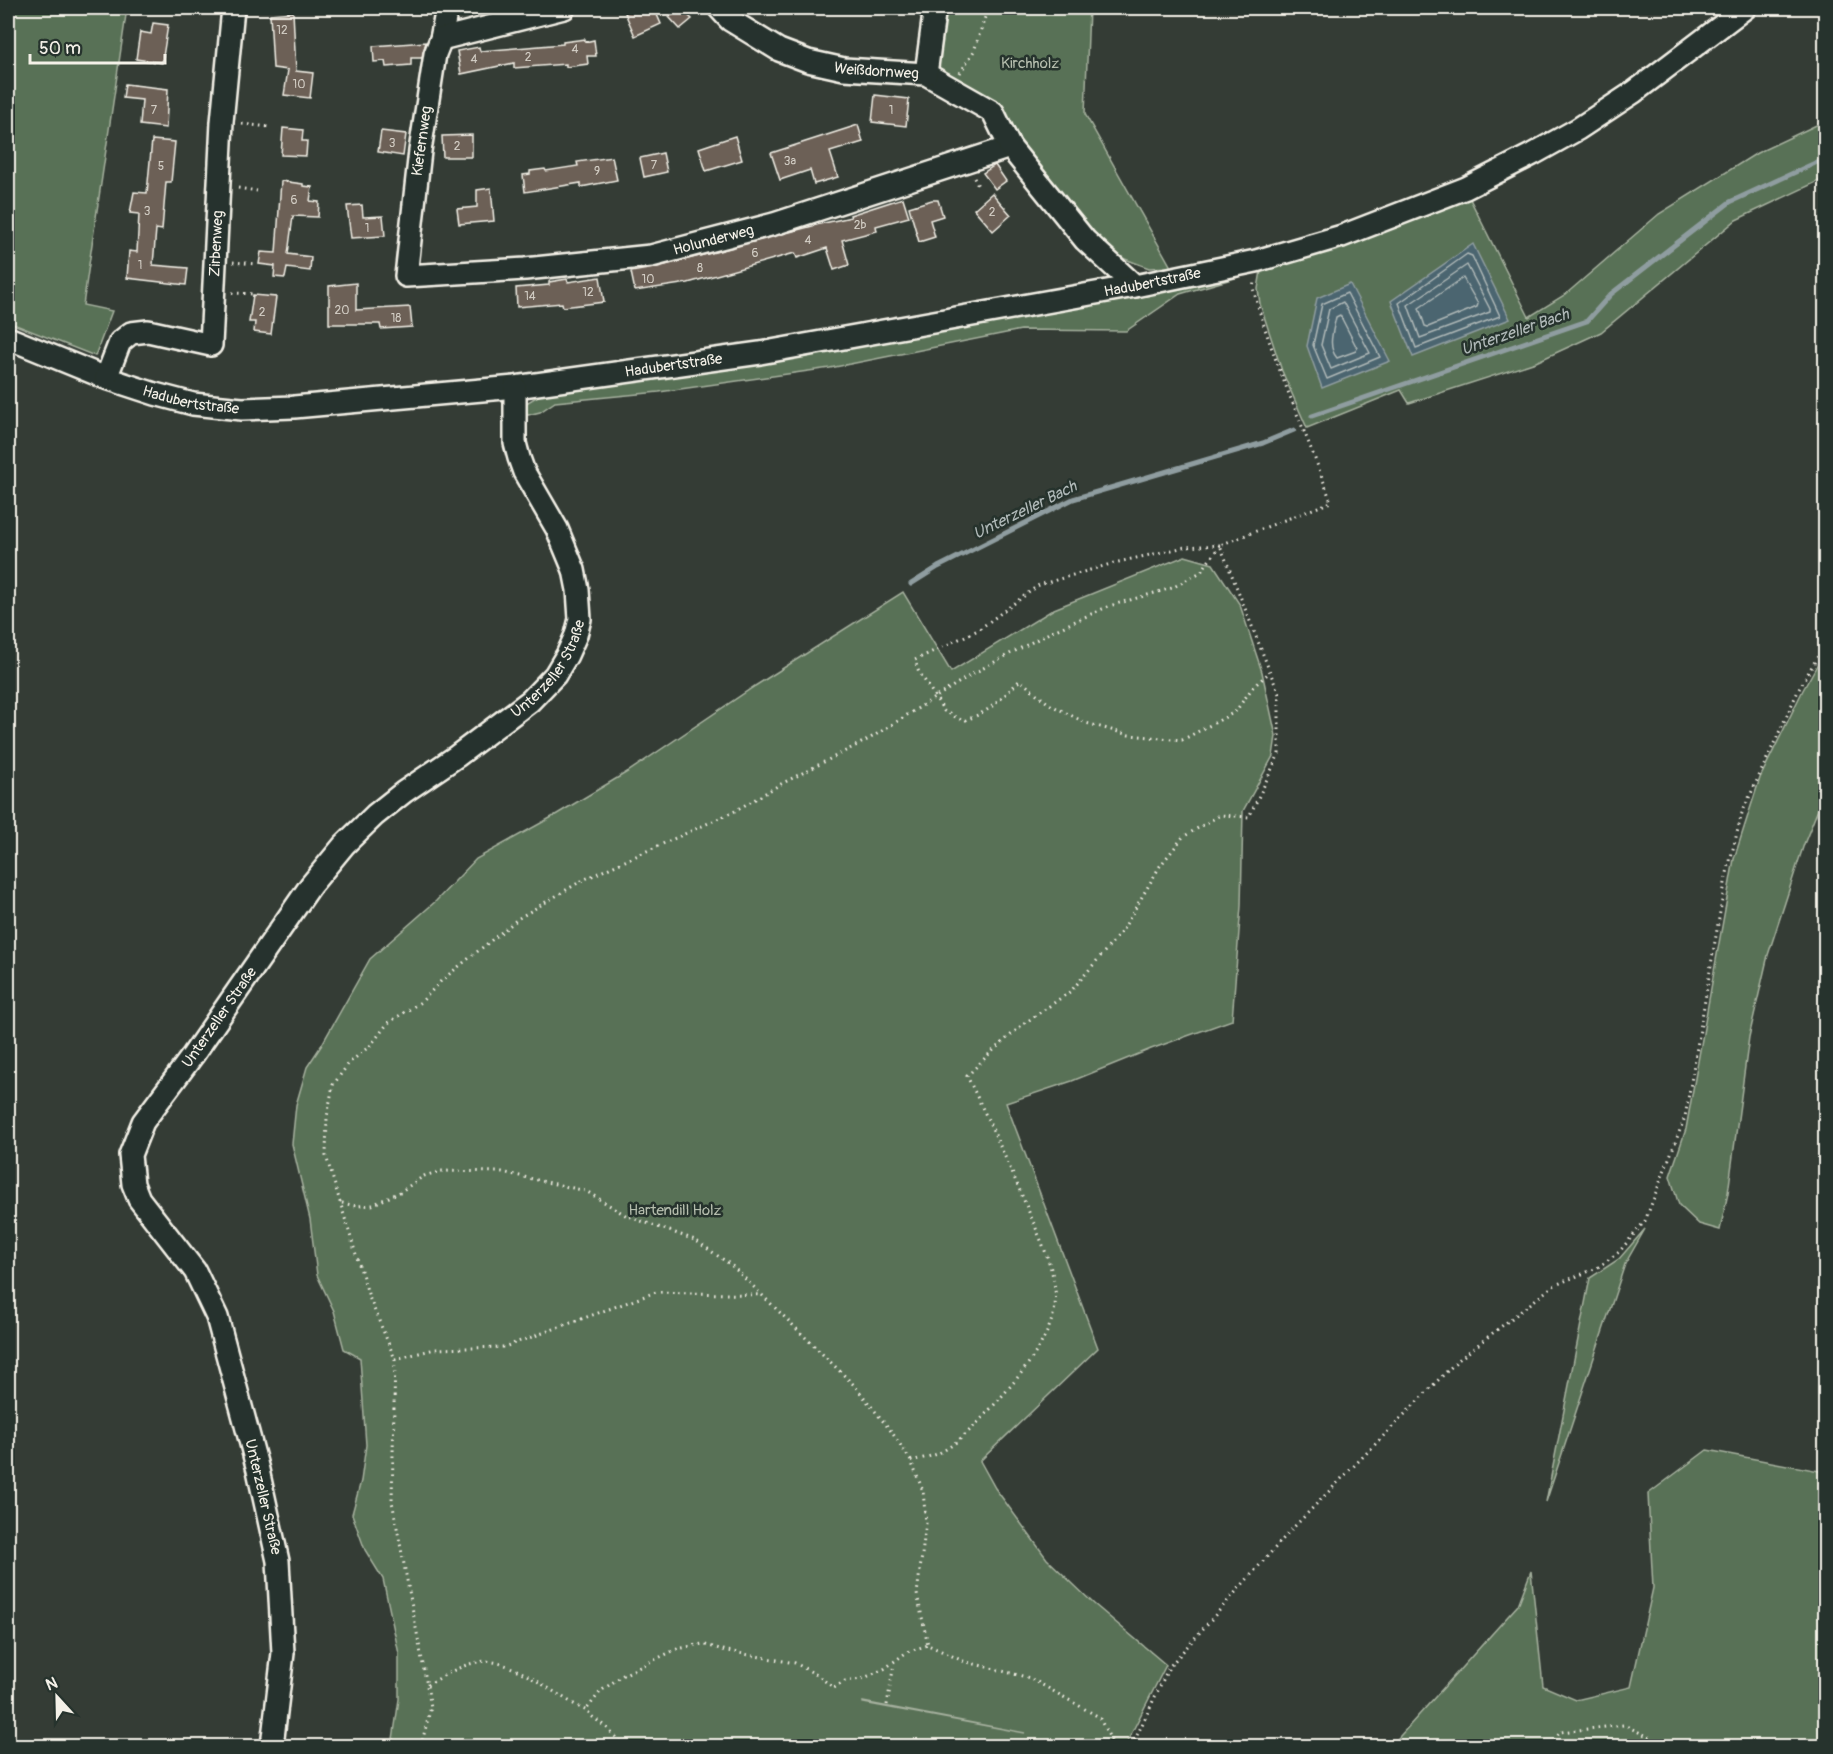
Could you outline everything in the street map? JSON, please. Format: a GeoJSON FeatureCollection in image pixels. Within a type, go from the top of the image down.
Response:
{"type":"FeatureCollection","features":[{"type":"Feature","properties":{"kind":"street","name":"Zirbenweg"},"geometry":{"type":"LineString","coordinates":[[106,378],[120,342],[131,333],[148,331],[211,345],[222,122],[233,8]]}},
{"type":"Feature","properties":{"kind":"street","name":"Kiefernweg"},"geometry":{"type":"LineString","coordinates":[[406,276],[420,151],[435,54],[441,39],[447,8]]}},
{"type":"Feature","properties":{"kind":"street"},"geometry":{"type":"LineString","coordinates":[[441,39],[564,8]]}},
{"type":"Feature","properties":{"kind":"street","name":"Weißdornweg"},"geometry":{"type":"LineString","coordinates":[[719,8],[730,20],[779,50],[808,61],[844,69],[926,74],[993,112],[1010,147],[1085,240],[1135,286]]}},
{"type":"Feature","properties":{"kind":"street"},"geometry":{"type":"LineString","coordinates":[[926,74],[934,14],[930,8]]}},
{"type":"Feature","properties":{"kind":"street","name":"Hadubertstraße"},"geometry":{"type":"LineString","coordinates":[[8,338],[106,378],[193,405],[242,410],[515,387],[760,353],[1135,286],[1256,261],[1342,236],[1466,188],[1551,144],[1634,92],[1745,8]]}},
{"type":"Feature","properties":{"kind":"street","name":"Holunderweg"},"geometry":{"type":"LineString","coordinates":[[406,276],[525,269],[651,256],[774,224],[1010,147]]}},
{"type":"Feature","properties":{"kind":"street","name":"Unterzeller Straße"},"geometry":{"type":"LineString","coordinates":[[272,1746],[283,1653],[278,1561],[258,1470],[217,1317],[195,1271],[139,1199],[133,1184],[130,1155],[143,1122],[311,885],[344,845],[375,815],[404,792],[457,756],[530,701],[555,675],[567,655],[580,619],[578,590],[574,570],[557,529],[524,472],[519,458],[515,443],[515,387]]}},
{"type":"Feature","properties":{"kind":"path"},"geometry":{"type":"LineString","coordinates":[[952,87],[974,51],[988,8]]}},
{"type":"Feature","properties":{"kind":"path"},"geometry":{"type":"LineString","coordinates":[[222,122],[270,127]]}},
{"type":"Feature","properties":{"kind":"path"},"geometry":{"type":"LineString","coordinates":[[1256,261],[1253,288],[1263,325],[1332,502],[1220,545],[1185,548],[1114,563],[1039,585],[978,630],[915,660],[918,670],[944,711],[963,721],[982,715],[1020,680],[1049,704],[1086,723],[1130,735],[1182,740],[1235,712],[1253,687],[1270,672]]}},
{"type":"Feature","properties":{"kind":"path"},"geometry":{"type":"LineString","coordinates":[[911,1461],[938,1454],[964,1435],[997,1402],[1042,1340],[1055,1306],[1052,1275],[1041,1241],[991,1124],[967,1076],[1022,1025],[1071,991],[1122,932],[1160,866],[1183,837],[1203,823],[1220,815],[1249,817],[1279,754],[1279,694],[1220,545]]}},
{"type":"Feature","properties":{"kind":"path"},"geometry":{"type":"LineString","coordinates":[[422,1746],[431,1707],[392,1501],[395,1359],[369,1297],[326,1156],[327,1118],[333,1085],[349,1063],[371,1045],[388,1023],[422,1000],[496,935],[529,912],[583,880],[735,811],[779,785],[869,739],[974,673],[1049,633],[1109,606],[1172,588],[1201,572],[1220,545]]}},
{"type":"Feature","properties":{"kind":"path"},"geometry":{"type":"LineString","coordinates":[[1132,1746],[1169,1667],[1290,1531],[1456,1361],[1553,1286],[1597,1268],[1620,1252],[1646,1221],[1685,1117],[1726,877],[1742,813],[1799,689],[1826,642]]}},
{"type":"Feature","properties":{"kind":"path"},"geometry":{"type":"LineString","coordinates":[[342,1203],[356,1206],[372,1205],[424,1176],[441,1171],[502,1172],[586,1191],[627,1216],[695,1240],[731,1265],[855,1386],[891,1431],[911,1461],[923,1491],[926,1523],[917,1594],[928,1645]]}},
{"type":"Feature","properties":{"kind":"path"},"geometry":{"type":"LineString","coordinates":[[395,1359],[435,1349],[504,1347],[656,1292],[762,1295]]}},
{"type":"Feature","properties":{"kind":"path"},"geometry":{"type":"LineString","coordinates":[[588,1712],[587,1710],[601,1691],[623,1675],[677,1649],[702,1644],[727,1652],[795,1663],[834,1688],[845,1681],[862,1679],[884,1669],[907,1652],[928,1645],[963,1661],[1030,1678],[1099,1717],[1114,1746]]}},
{"type":"Feature","properties":{"kind":"path"},"geometry":{"type":"LineString","coordinates":[[427,1685],[452,1671],[481,1661],[503,1664],[588,1712],[624,1746]]}},
{"type":"Feature","properties":{"kind":"path"},"geometry":{"type":"LineString","coordinates":[[887,1705],[894,1662]]}},
{"type":"Feature","properties":{"kind":"path"},"geometry":{"type":"LineString","coordinates":[[1552,1746],[1560,1732],[1624,1725],[1668,1746]]}},
{"type":"Feature","properties":{"kind":"green space"},"geometry":{"type":"Polygon","coordinates":[[[8,8],[127,8],[83,305],[112,311],[95,356],[8,322],[8,8]]]}},
{"type":"Feature","properties":{"kind":"green space","name":"Kirchholz"},"geometry":{"type":"Polygon","coordinates":[[[934,8],[1089,8],[1085,114],[1171,267],[1149,268],[1125,259],[1084,229],[1015,142],[932,70],[934,8]]]}},
{"type":"Feature","properties":{"kind":"green space"},"geometry":{"type":"Polygon","coordinates":[[[1825,121],[1825,178],[1736,220],[1601,332],[1536,362],[1409,403],[1401,390],[1307,428],[1282,371],[1260,304],[1258,289],[1261,271],[1270,264],[1469,197],[1529,317],[1566,294],[1659,214],[1757,153],[1825,121]]]}},
{"type":"Feature","properties":{"kind":"green space"},"geometry":{"type":"Polygon","coordinates":[[[1232,274],[1242,276],[1180,294],[1126,331],[1021,330],[830,368],[659,392],[555,402],[540,412],[520,417],[528,402],[546,391],[672,376],[857,347],[1232,274]]]}},
{"type":"Feature","properties":{"kind":"green space","name":"Hartendill Holz"},"geometry":{"type":"Polygon","coordinates":[[[1185,556],[1213,564],[1240,605],[1262,672],[1276,736],[1273,756],[1243,811],[1241,906],[1232,1020],[1072,1081],[1006,1103],[1098,1348],[980,1461],[995,1488],[1047,1559],[1094,1604],[1166,1665],[1125,1746],[392,1746],[399,1699],[399,1654],[383,1579],[365,1550],[352,1514],[361,1481],[366,1445],[360,1358],[344,1349],[334,1311],[317,1275],[310,1219],[292,1144],[296,1105],[307,1067],[370,959],[436,901],[476,859],[629,771],[755,686],[903,592],[951,672],[1054,609],[1185,556]],[[863,1702],[863,1703],[1025,1733],[863,1702]]]}},
{"type":"Feature","properties":{"kind":"green space"},"geometry":{"type":"Polygon","coordinates":[[[1825,651],[1825,792],[1804,844],[1768,955],[1749,1037],[1728,1193],[1720,1230],[1699,1224],[1679,1205],[1670,1176],[1686,1129],[1734,859],[1760,778],[1803,690],[1825,651]]]}},
{"type":"Feature","properties":{"kind":"green space"},"geometry":{"type":"Polygon","coordinates":[[[1645,1229],[1625,1264],[1546,1502],[1590,1278],[1619,1259],[1645,1229]]]}},
{"type":"Feature","properties":{"kind":"green space"},"geometry":{"type":"Polygon","coordinates":[[[1707,1450],[1825,1472],[1825,1746],[1391,1746],[1518,1605],[1531,1571],[1543,1686],[1576,1700],[1631,1687],[1653,1588],[1648,1494],[1707,1450]]]}},
{"type":"Feature","properties":{"kind":"water"},"geometry":{"type":"Polygon","coordinates":[[[1473,244],[1510,319],[1413,357],[1391,301],[1473,244]]]}},
{"type":"Feature","properties":{"kind":"water"},"geometry":{"type":"Polygon","coordinates":[[[1350,284],[1390,361],[1322,388],[1307,346],[1317,298],[1350,284]]]}},
{"type":"Feature","properties":{"kind":"building"},"geometry":{"type":"Polygon","coordinates":[[[637,8],[654,8],[661,24],[635,36],[625,13],[637,8]]]}},
{"type":"Feature","properties":{"kind":"building"},"geometry":{"type":"Polygon","coordinates":[[[680,8],[692,19],[680,29],[669,17],[680,8]]]}},
{"type":"Feature","properties":{"kind":"building"},"geometry":{"type":"Polygon","coordinates":[[[293,12],[296,71],[313,73],[310,98],[284,95],[288,70],[273,68],[270,14],[293,12]]]}},
{"type":"Feature","properties":{"kind":"building"},"geometry":{"type":"Polygon","coordinates":[[[153,23],[168,25],[162,63],[136,59],[140,32],[151,34],[153,23]]]}},
{"type":"Feature","properties":{"kind":"building"},"geometry":{"type":"Polygon","coordinates":[[[585,39],[585,42],[594,40],[596,56],[587,56],[588,64],[566,67],[566,64],[514,68],[514,63],[461,74],[457,51],[479,47],[480,51],[563,44],[563,42],[585,39]]]}},
{"type":"Feature","properties":{"kind":"building"},"geometry":{"type":"Polygon","coordinates":[[[426,42],[422,58],[411,58],[411,65],[386,67],[385,61],[374,62],[373,46],[426,42]]]}},
{"type":"Feature","properties":{"kind":"building"},"geometry":{"type":"Polygon","coordinates":[[[125,84],[168,89],[166,128],[140,125],[142,100],[123,98],[125,84]]]}},
{"type":"Feature","properties":{"kind":"building"},"geometry":{"type":"Polygon","coordinates":[[[875,95],[909,99],[906,126],[872,122],[875,95]]]}},
{"type":"Feature","properties":{"kind":"building"},"geometry":{"type":"Polygon","coordinates":[[[858,125],[863,142],[830,152],[838,177],[814,184],[810,170],[780,180],[771,153],[858,125]]]}},
{"type":"Feature","properties":{"kind":"building"},"geometry":{"type":"Polygon","coordinates":[[[283,128],[303,130],[302,141],[307,141],[306,156],[281,155],[283,128]]]}},
{"type":"Feature","properties":{"kind":"building"},"geometry":{"type":"Polygon","coordinates":[[[381,131],[406,134],[403,156],[378,152],[381,131]]]}},
{"type":"Feature","properties":{"kind":"building"},"geometry":{"type":"Polygon","coordinates":[[[472,135],[472,157],[443,157],[442,136],[472,135]]]}},
{"type":"Feature","properties":{"kind":"building"},"geometry":{"type":"Polygon","coordinates":[[[735,136],[742,160],[706,171],[699,148],[735,136]]]}},
{"type":"Feature","properties":{"kind":"building"},"geometry":{"type":"Polygon","coordinates":[[[152,140],[175,142],[171,182],[166,182],[162,230],[156,229],[153,265],[188,268],[186,285],[127,278],[129,251],[137,252],[139,214],[130,213],[134,192],[147,193],[152,140]]]}},
{"type":"Feature","properties":{"kind":"building"},"geometry":{"type":"Polygon","coordinates":[[[663,153],[667,172],[644,177],[640,158],[663,153]]]}},
{"type":"Feature","properties":{"kind":"building"},"geometry":{"type":"Polygon","coordinates":[[[612,157],[617,180],[581,187],[581,183],[525,192],[523,175],[530,174],[530,171],[578,166],[577,162],[612,157]]]}},
{"type":"Feature","properties":{"kind":"building"},"geometry":{"type":"Polygon","coordinates":[[[995,165],[1006,181],[995,189],[983,173],[995,165]]]}},
{"type":"Feature","properties":{"kind":"building"},"geometry":{"type":"Polygon","coordinates":[[[281,181],[312,187],[310,201],[319,202],[318,217],[293,216],[288,254],[311,257],[310,271],[287,268],[285,278],[274,277],[275,266],[259,264],[261,252],[276,253],[281,181]]]}},
{"type":"Feature","properties":{"kind":"building"},"geometry":{"type":"Polygon","coordinates":[[[491,188],[494,221],[459,224],[457,209],[477,207],[477,190],[491,188]]]}},
{"type":"Feature","properties":{"kind":"building"},"geometry":{"type":"Polygon","coordinates":[[[992,193],[1011,215],[993,231],[974,209],[992,193]]]}},
{"type":"Feature","properties":{"kind":"building"},"geometry":{"type":"Polygon","coordinates":[[[903,198],[909,217],[876,226],[877,231],[842,240],[849,265],[834,270],[827,248],[797,258],[795,253],[688,283],[635,291],[631,272],[851,217],[850,215],[903,198]]]}},
{"type":"Feature","properties":{"kind":"building"},"geometry":{"type":"Polygon","coordinates":[[[938,200],[943,216],[930,220],[935,237],[919,242],[909,207],[938,200]]]}},
{"type":"Feature","properties":{"kind":"building"},"geometry":{"type":"Polygon","coordinates":[[[362,205],[363,217],[383,216],[385,236],[351,238],[347,206],[362,205]]]}},
{"type":"Feature","properties":{"kind":"building"},"geometry":{"type":"Polygon","coordinates":[[[600,277],[604,302],[563,307],[562,303],[517,307],[516,288],[549,285],[549,282],[567,279],[568,282],[600,277]]]}},
{"type":"Feature","properties":{"kind":"building"},"geometry":{"type":"Polygon","coordinates":[[[356,283],[356,310],[410,307],[412,327],[381,329],[380,324],[329,324],[329,286],[356,283]]]}},
{"type":"Feature","properties":{"kind":"building"},"geometry":{"type":"Polygon","coordinates":[[[253,295],[276,297],[271,334],[254,332],[255,322],[249,322],[253,295]]]}},
{"type":"Feature","properties":{"kind":"waterway","name":"Unterzeller Bach"},"geometry":{"type":"LineString","coordinates":[[1312,416],[1587,321],[1611,294],[1730,202],[1826,158]]}},
{"type":"Feature","properties":{"kind":"waterway","name":"Unterzeller Bach"},"geometry":{"type":"LineString","coordinates":[[911,584],[938,567],[1073,499],[1263,443],[1294,430]]}}]}
